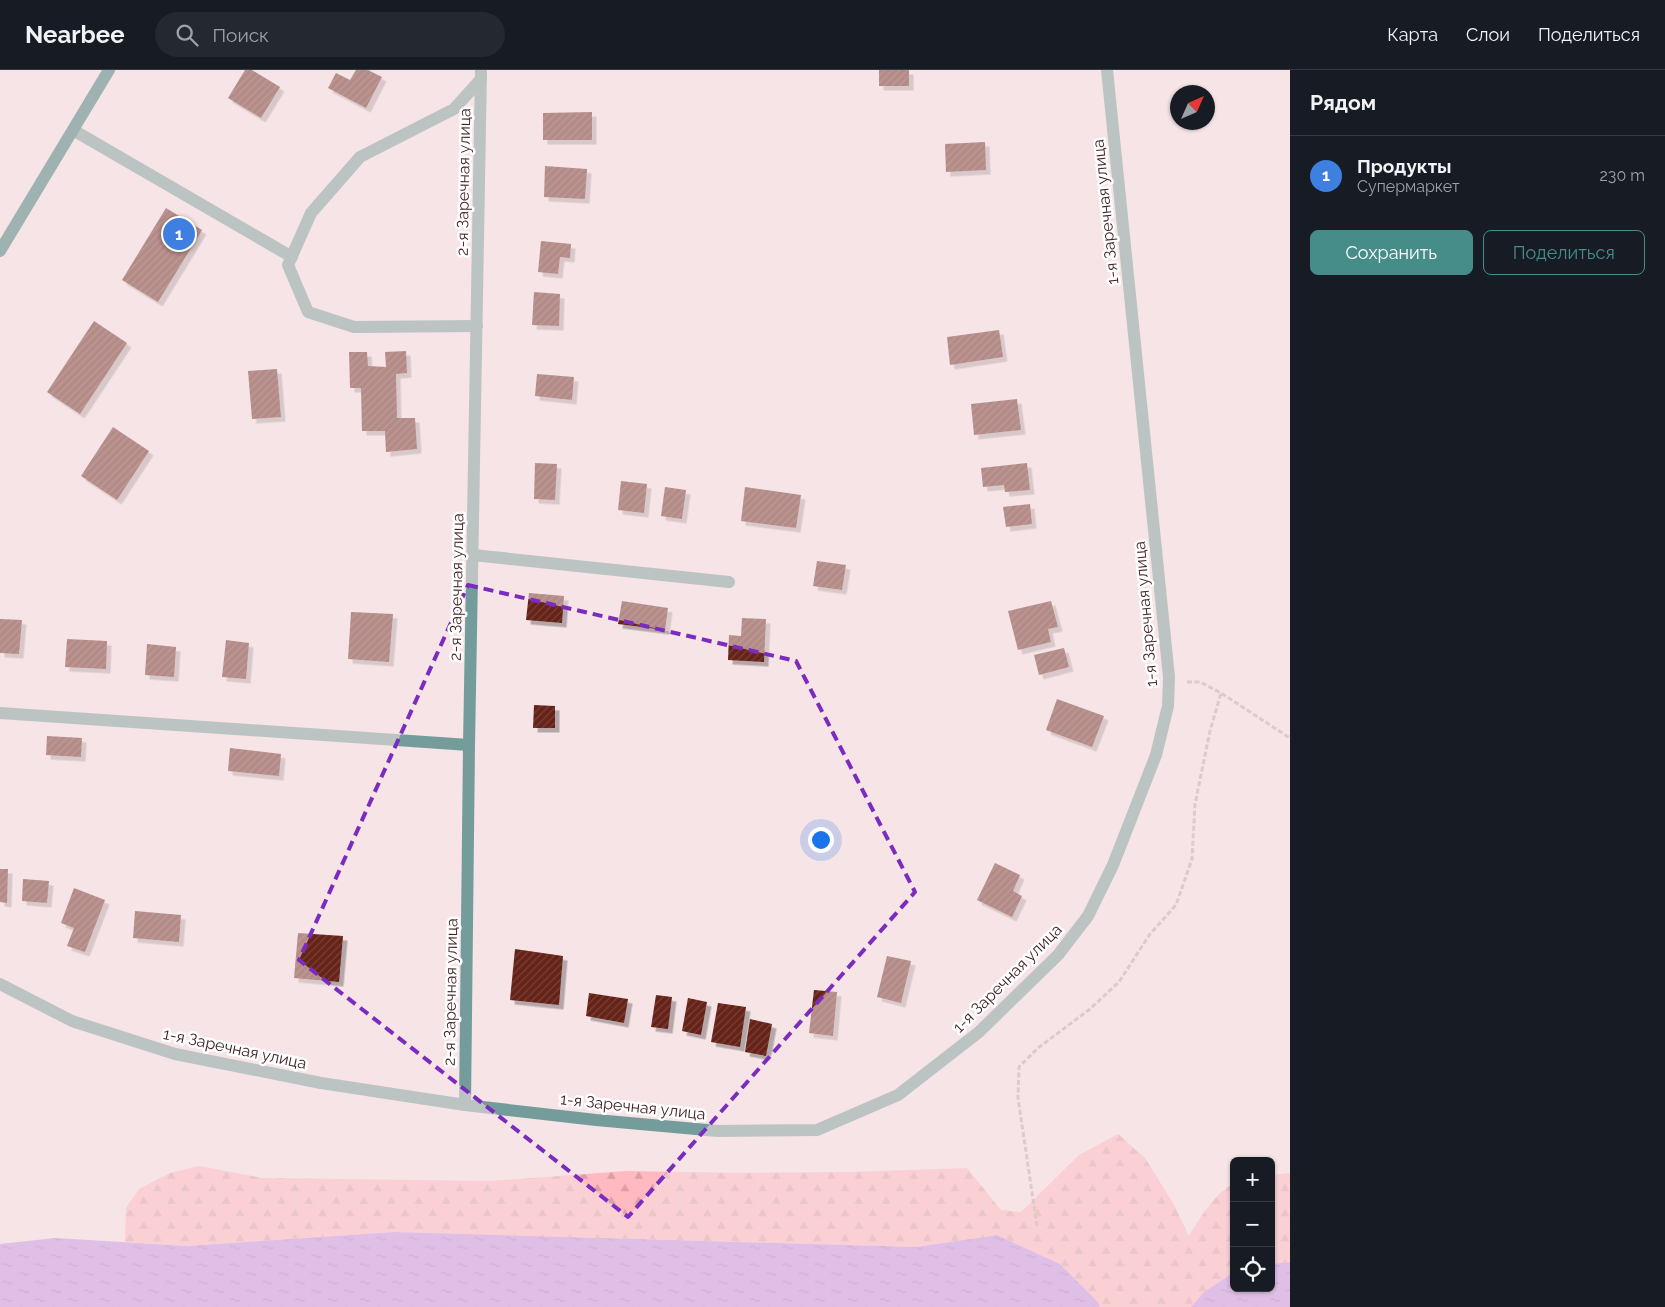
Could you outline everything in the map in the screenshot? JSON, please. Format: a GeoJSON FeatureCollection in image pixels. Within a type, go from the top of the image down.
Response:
{"type":"FeatureCollection","features":[{"type":"Feature","properties":{"kind":"main road"},"geometry":{"type":"LineString","coordinates":[[0,250],[109,70]]}},
{"type":"Feature","properties":{"kind":"street","name":"1-я Заречная улица"},"geometry":{"type":"LineString","coordinates":[[0,984],[72,1020],[175,1054],[321,1083],[465,1105],[718,1131],[817,1130],[898,1096],[979,1032],[1058,955],[1088,916],[1113,865],[1156,755],[1168,706],[1169,683],[1107,70]]}},
{"type":"Feature","properties":{"kind":"street"},"geometry":{"type":"LineString","coordinates":[[477,326],[354,328],[308,312],[288,266],[311,214],[360,157],[454,109],[481,74]]}},
{"type":"Feature","properties":{"kind":"street","name":"2-я Заречная улица"},"geometry":{"type":"LineString","coordinates":[[465,1105],[469,745],[481,74]]}},
{"type":"Feature","properties":{"kind":"street"},"geometry":{"type":"LineString","coordinates":[[73,130],[292,257]]}},
{"type":"Feature","properties":{"kind":"street"},"geometry":{"type":"LineString","coordinates":[[473,555],[729,582]]}},
{"type":"Feature","properties":{"kind":"street"},"geometry":{"type":"LineString","coordinates":[[0,713],[469,745]]}},
{"type":"Feature","properties":{"kind":"path"},"geometry":{"type":"LineString","coordinates":[[1169,683],[1200,682],[1221,693],[1290,738]]}},
{"type":"Feature","properties":{"kind":"path"},"geometry":{"type":"LineString","coordinates":[[1036,1226],[1018,1098],[1019,1067],[1038,1048],[1090,1009],[1119,982],[1150,934],[1176,905],[1192,859],[1196,804],[1210,731],[1221,693]]}},
{"type":"Feature","properties":{"kind":"highlighted area"},"geometry":{"type":"Polygon","coordinates":[[[468,585],[796,661],[915,892],[628,1217],[299,960],[468,585]]]}},
{"type":"Feature","properties":{"kind":"green space"},"geometry":{"type":"Polygon","coordinates":[[[1118,1134],[1145,1158],[1173,1203],[1189,1236],[1214,1199],[1230,1186],[1230,1275],[1204,1292],[1191,1307],[1100,1307],[1098,1302],[1060,1264],[997,1235],[916,1247],[394,1232],[187,1246],[125,1242],[126,1208],[139,1189],[170,1173],[199,1166],[263,1178],[491,1181],[626,1171],[745,1173],[967,1168],[1001,1210],[1021,1212],[1079,1155],[1118,1134]]]}},
{"type":"Feature","properties":{"kind":"green space"},"geometry":{"type":"Polygon","coordinates":[[[1290,1173],[1290,1262],[1275,1264],[1275,1202],[1275,1175],[1290,1173]]]}},
{"type":"Feature","properties":{"kind":"water"},"geometry":{"type":"Polygon","coordinates":[[[394,1232],[916,1247],[997,1235],[1060,1264],[1098,1302],[1100,1307],[0,1307],[0,1244],[55,1238],[187,1246],[394,1232]]]}},
{"type":"Feature","properties":{"kind":"water"},"geometry":{"type":"Polygon","coordinates":[[[1290,1262],[1290,1307],[1191,1307],[1204,1292],[1230,1275],[1230,1292],[1275,1292],[1275,1264],[1290,1262]]]}},
{"type":"Feature","properties":{"kind":"building"},"geometry":{"type":"Polygon","coordinates":[[[245,70],[252,70],[280,87],[261,118],[228,98],[245,70]]]}},
{"type":"Feature","properties":{"kind":"building"},"geometry":{"type":"Polygon","coordinates":[[[356,70],[368,70],[382,77],[366,108],[328,88],[336,73],[350,80],[356,70]]]}},
{"type":"Feature","properties":{"kind":"building"},"geometry":{"type":"Polygon","coordinates":[[[879,70],[909,70],[909,86],[879,86],[879,70]]]}},
{"type":"Feature","properties":{"kind":"building"},"geometry":{"type":"Polygon","coordinates":[[[592,112],[592,140],[543,140],[543,113],[592,112]]]}},
{"type":"Feature","properties":{"kind":"building"},"geometry":{"type":"Polygon","coordinates":[[[985,142],[986,170],[946,172],[945,144],[985,142]]]}},
{"type":"Feature","properties":{"kind":"building"},"geometry":{"type":"Polygon","coordinates":[[[545,166],[587,169],[585,199],[544,197],[545,166]]]}},
{"type":"Feature","properties":{"kind":"building"},"geometry":{"type":"Polygon","coordinates":[[[166,208],[202,230],[158,302],[122,280],[166,208]]]}},
{"type":"Feature","properties":{"kind":"building"},"geometry":{"type":"Polygon","coordinates":[[[541,241],[571,244],[570,258],[560,257],[558,274],[538,272],[541,241]]]}},
{"type":"Feature","properties":{"kind":"building"},"geometry":{"type":"Polygon","coordinates":[[[534,292],[560,294],[559,326],[532,325],[534,292]]]}},
{"type":"Feature","properties":{"kind":"building"},"geometry":{"type":"Polygon","coordinates":[[[94,321],[127,343],[80,414],[47,392],[94,321]]]}},
{"type":"Feature","properties":{"kind":"building"},"geometry":{"type":"Polygon","coordinates":[[[999,330],[1003,357],[950,365],[947,337],[999,330]]]}},
{"type":"Feature","properties":{"kind":"building"},"geometry":{"type":"Polygon","coordinates":[[[406,351],[407,373],[396,374],[397,418],[415,418],[417,449],[386,452],[385,431],[362,431],[361,388],[350,388],[349,352],[367,352],[368,366],[386,367],[385,352],[406,351]]]}},
{"type":"Feature","properties":{"kind":"building"},"geometry":{"type":"Polygon","coordinates":[[[277,369],[281,417],[252,419],[248,371],[277,369]]]}},
{"type":"Feature","properties":{"kind":"building"},"geometry":{"type":"Polygon","coordinates":[[[537,374],[574,377],[572,400],[535,396],[537,374]]]}},
{"type":"Feature","properties":{"kind":"building"},"geometry":{"type":"Polygon","coordinates":[[[1017,399],[1021,430],[974,435],[971,404],[1017,399]]]}},
{"type":"Feature","properties":{"kind":"building"},"geometry":{"type":"Polygon","coordinates":[[[113,427],[149,451],[117,500],[81,476],[113,427]]]}},
{"type":"Feature","properties":{"kind":"building"},"geometry":{"type":"Polygon","coordinates":[[[535,463],[557,464],[555,500],[534,499],[535,463]]]}},
{"type":"Feature","properties":{"kind":"building"},"geometry":{"type":"Polygon","coordinates":[[[1027,463],[1030,490],[1005,492],[1004,485],[983,487],[981,468],[1027,463]]]}},
{"type":"Feature","properties":{"kind":"building"},"geometry":{"type":"Polygon","coordinates":[[[621,481],[647,484],[644,513],[618,510],[621,481]]]}},
{"type":"Feature","properties":{"kind":"building"},"geometry":{"type":"Polygon","coordinates":[[[665,487],[686,490],[682,519],[661,516],[665,487]]]}},
{"type":"Feature","properties":{"kind":"building"},"geometry":{"type":"Polygon","coordinates":[[[745,487],[801,495],[796,528],[741,521],[745,487]]]}},
{"type":"Feature","properties":{"kind":"building"},"geometry":{"type":"Polygon","coordinates":[[[1030,504],[1032,524],[1006,527],[1003,507],[1030,504]]]}},
{"type":"Feature","properties":{"kind":"building"},"geometry":{"type":"Polygon","coordinates":[[[817,561],[846,565],[842,590],[813,586],[817,561]]]}},
{"type":"Feature","properties":{"kind":"building"},"geometry":{"type":"Polygon","coordinates":[[[529,593],[564,596],[562,623],[526,620],[529,593]]]}},
{"type":"Feature","properties":{"kind":"building"},"geometry":{"type":"Polygon","coordinates":[[[622,601],[668,608],[665,630],[618,624],[622,601]]]}},
{"type":"Feature","properties":{"kind":"building"},"geometry":{"type":"Polygon","coordinates":[[[1051,601],[1058,627],[1048,629],[1051,642],[1018,650],[1008,611],[1051,601]]]}},
{"type":"Feature","properties":{"kind":"building"},"geometry":{"type":"Polygon","coordinates":[[[351,612],[393,614],[389,662],[348,659],[351,612]]]}},
{"type":"Feature","properties":{"kind":"building"},"geometry":{"type":"Polygon","coordinates":[[[742,618],[766,619],[764,662],[728,660],[729,635],[741,636],[742,618]]]}},
{"type":"Feature","properties":{"kind":"building"},"geometry":{"type":"Polygon","coordinates":[[[0,619],[22,620],[19,654],[0,653],[0,619]]]}},
{"type":"Feature","properties":{"kind":"building"},"geometry":{"type":"Polygon","coordinates":[[[67,639],[107,641],[106,669],[65,667],[67,639]]]}},
{"type":"Feature","properties":{"kind":"building"},"geometry":{"type":"Polygon","coordinates":[[[226,640],[249,643],[246,679],[222,677],[226,640]]]}},
{"type":"Feature","properties":{"kind":"building"},"geometry":{"type":"Polygon","coordinates":[[[147,644],[176,647],[174,677],[145,675],[147,644]]]}},
{"type":"Feature","properties":{"kind":"building"},"geometry":{"type":"Polygon","coordinates":[[[1064,648],[1069,667],[1039,675],[1034,655],[1064,648]]]}},
{"type":"Feature","properties":{"kind":"building"},"geometry":{"type":"Polygon","coordinates":[[[1057,699],[1104,716],[1092,747],[1046,730],[1057,699]]]}},
{"type":"Feature","properties":{"kind":"building"},"geometry":{"type":"Polygon","coordinates":[[[534,705],[555,706],[555,728],[533,728],[534,705]]]}},
{"type":"Feature","properties":{"kind":"building"},"geometry":{"type":"Polygon","coordinates":[[[47,736],[82,738],[81,757],[46,755],[47,736]]]}},
{"type":"Feature","properties":{"kind":"building"},"geometry":{"type":"Polygon","coordinates":[[[230,748],[281,754],[279,776],[228,771],[230,748]]]}},
{"type":"Feature","properties":{"kind":"building"},"geometry":{"type":"Polygon","coordinates":[[[995,863],[1020,875],[1013,891],[1022,896],[1012,917],[977,900],[995,863]]]}},
{"type":"Feature","properties":{"kind":"building"},"geometry":{"type":"Polygon","coordinates":[[[0,869],[8,869],[7,903],[0,902],[0,869]]]}},
{"type":"Feature","properties":{"kind":"building"},"geometry":{"type":"Polygon","coordinates":[[[23,879],[49,881],[47,903],[22,901],[23,879]]]}},
{"type":"Feature","properties":{"kind":"building"},"geometry":{"type":"Polygon","coordinates":[[[74,888],[105,900],[85,952],[67,946],[74,928],[61,923],[74,888]]]}},
{"type":"Feature","properties":{"kind":"building"},"geometry":{"type":"Polygon","coordinates":[[[135,911],[181,915],[179,942],[133,938],[135,911]]]}},
{"type":"Feature","properties":{"kind":"building"},"geometry":{"type":"Polygon","coordinates":[[[298,933],[343,936],[339,982],[294,978],[298,933]]]}},
{"type":"Feature","properties":{"kind":"building"},"geometry":{"type":"Polygon","coordinates":[[[515,949],[563,956],[559,1005],[510,1000],[515,949]]]}},
{"type":"Feature","properties":{"kind":"building"},"geometry":{"type":"Polygon","coordinates":[[[887,956],[911,961],[901,1003],[877,997],[887,956]]]}},
{"type":"Feature","properties":{"kind":"building"},"geometry":{"type":"Polygon","coordinates":[[[814,990],[837,992],[833,1036],[809,1033],[814,990]]]}},
{"type":"Feature","properties":{"kind":"building"},"geometry":{"type":"Polygon","coordinates":[[[589,993],[628,999],[624,1023],[586,1016],[589,993]]]}},
{"type":"Feature","properties":{"kind":"building"},"geometry":{"type":"Polygon","coordinates":[[[656,995],[672,997],[668,1029],[651,1027],[656,995]]]}},
{"type":"Feature","properties":{"kind":"building"},"geometry":{"type":"Polygon","coordinates":[[[688,998],[707,1002],[701,1035],[682,1031],[688,998]]]}},
{"type":"Feature","properties":{"kind":"building"},"geometry":{"type":"Polygon","coordinates":[[[718,1003],[746,1007],[740,1047],[711,1042],[718,1003]]]}},
{"type":"Feature","properties":{"kind":"building"},"geometry":{"type":"Polygon","coordinates":[[[750,1019],[772,1024],[766,1056],[745,1052],[750,1019]]]}},
{"type":"Feature","properties":{"kind":"place","name":"Продукты"},"geometry":{"type":"Point","coordinates":[179,234]}}]}
